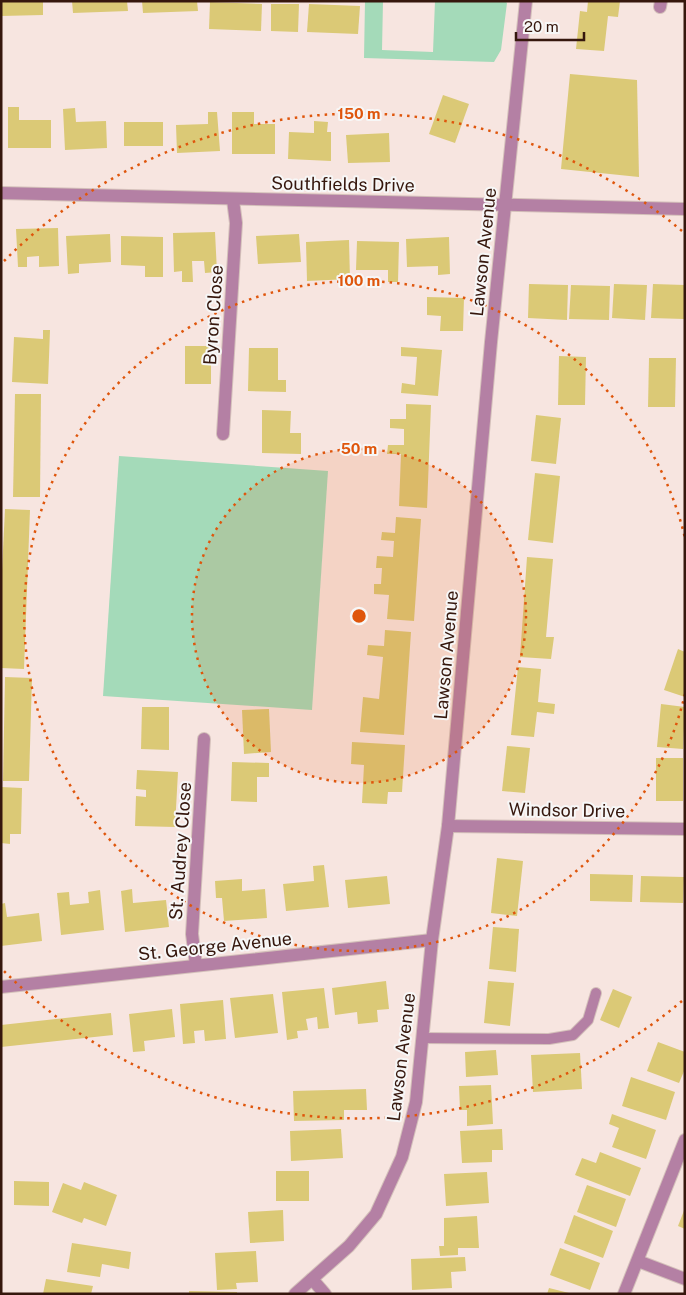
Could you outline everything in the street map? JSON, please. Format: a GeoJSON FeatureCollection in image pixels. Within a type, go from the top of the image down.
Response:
{"type":"FeatureCollection","features":[{"type":"Feature","properties":{"kind":"street","name":"Lawson Avenue"},"geometry":{"type":"LineString","coordinates":[[295,1294],[349,1246],[376,1214],[402,1157],[416,1102],[432,940],[448,826],[491,342],[526,1]]}},
{"type":"Feature","properties":{"kind":"street","name":"Southfields Drive"},"geometry":{"type":"LineString","coordinates":[[1,193],[233,200],[506,203],[685,209]]}},
{"type":"Feature","properties":{"kind":"street","name":"Byron Close"},"geometry":{"type":"LineString","coordinates":[[223,434],[236,223],[233,200]]}},
{"type":"Feature","properties":{"kind":"street","name":"St. Audrey Close"},"geometry":{"type":"LineString","coordinates":[[196,965],[192,934],[204,739]]}},
{"type":"Feature","properties":{"kind":"street","name":"Windsor Drive"},"geometry":{"type":"LineString","coordinates":[[448,826],[685,829]]}},
{"type":"Feature","properties":{"kind":"street","name":"St. George Avenue"},"geometry":{"type":"LineString","coordinates":[[1,987],[432,940]]}},
{"type":"Feature","properties":{"kind":"street"},"geometry":{"type":"LineString","coordinates":[[624,1294],[685,1140]]}},
{"type":"Feature","properties":{"kind":"street"},"geometry":{"type":"LineString","coordinates":[[638,1261],[685,1279]]}},
{"type":"Feature","properties":{"kind":"street"},"geometry":{"type":"LineString","coordinates":[[312,1279],[325,1294]]}},
{"type":"Feature","properties":{"kind":"lane"},"geometry":{"type":"LineString","coordinates":[[423,1038],[549,1039],[573,1035],[588,1020],[596,993]]}},
{"type":"Feature","properties":{"kind":"green space"},"geometry":{"type":"Polygon","coordinates":[[[365,1],[383,1],[382,50],[433,52],[435,1],[505,1],[507,3],[501,50],[494,62],[364,58],[365,1]]]}},
{"type":"Feature","properties":{"kind":"green space"},"geometry":{"type":"Polygon","coordinates":[[[119,456],[328,471],[312,710],[103,696],[119,456]]]}},
{"type":"Feature","properties":{"kind":"building"},"geometry":{"type":"Polygon","coordinates":[[[1,1],[43,1],[43,15],[1,16],[1,1]]]}},
{"type":"Feature","properties":{"kind":"building"},"geometry":{"type":"Polygon","coordinates":[[[72,1],[127,1],[128,11],[73,13],[72,1]]]}},
{"type":"Feature","properties":{"kind":"building"},"geometry":{"type":"Polygon","coordinates":[[[142,1],[197,1],[198,11],[143,13],[142,1]]]}},
{"type":"Feature","properties":{"kind":"building"},"geometry":{"type":"Polygon","coordinates":[[[588,1],[620,1],[618,17],[608,16],[604,51],[576,49],[580,11],[587,12],[588,1]]]}},
{"type":"Feature","properties":{"kind":"building"},"geometry":{"type":"Polygon","coordinates":[[[210,2],[262,4],[261,31],[209,29],[210,2]]]}},
{"type":"Feature","properties":{"kind":"building"},"geometry":{"type":"Polygon","coordinates":[[[271,4],[299,4],[298,32],[271,31],[271,4]]]}},
{"type":"Feature","properties":{"kind":"building"},"geometry":{"type":"Polygon","coordinates":[[[309,4],[360,6],[358,34],[307,32],[309,4]]]}},
{"type":"Feature","properties":{"kind":"building"},"geometry":{"type":"Polygon","coordinates":[[[570,74],[637,80],[639,177],[561,169],[570,74]]]}},
{"type":"Feature","properties":{"kind":"building"},"geometry":{"type":"Polygon","coordinates":[[[443,95],[469,104],[455,143],[429,134],[443,95]]]}},
{"type":"Feature","properties":{"kind":"building"},"geometry":{"type":"Polygon","coordinates":[[[8,107],[19,107],[19,120],[51,120],[51,148],[8,148],[8,107]]]}},
{"type":"Feature","properties":{"kind":"building"},"geometry":{"type":"Polygon","coordinates":[[[75,108],[76,122],[106,121],[107,148],[65,150],[63,109],[75,108]]]}},
{"type":"Feature","properties":{"kind":"building"},"geometry":{"type":"Polygon","coordinates":[[[208,112],[217,112],[220,151],[177,153],[176,125],[208,124],[208,112]]]}},
{"type":"Feature","properties":{"kind":"building"},"geometry":{"type":"Polygon","coordinates":[[[232,112],[254,112],[254,124],[275,124],[275,154],[232,154],[232,112]]]}},
{"type":"Feature","properties":{"kind":"building"},"geometry":{"type":"Polygon","coordinates":[[[314,121],[328,122],[327,132],[331,132],[331,161],[288,159],[289,132],[314,133],[314,121]]]}},
{"type":"Feature","properties":{"kind":"building"},"geometry":{"type":"Polygon","coordinates":[[[124,122],[163,122],[163,146],[124,146],[124,122]]]}},
{"type":"Feature","properties":{"kind":"building"},"geometry":{"type":"Polygon","coordinates":[[[389,133],[390,162],[348,163],[346,135],[389,133]]]}},
{"type":"Feature","properties":{"kind":"building"},"geometry":{"type":"Polygon","coordinates":[[[58,228],[59,266],[39,267],[39,256],[27,257],[27,267],[18,267],[16,229],[58,228]]]}},
{"type":"Feature","properties":{"kind":"building"},"geometry":{"type":"Polygon","coordinates":[[[215,232],[217,272],[205,273],[204,261],[192,261],[193,282],[182,282],[182,271],[174,272],[173,233],[215,232]]]}},
{"type":"Feature","properties":{"kind":"building"},"geometry":{"type":"Polygon","coordinates":[[[110,234],[111,262],[79,264],[79,273],[68,274],[66,236],[110,234]]]}},
{"type":"Feature","properties":{"kind":"building"},"geometry":{"type":"Polygon","coordinates":[[[299,234],[301,262],[258,264],[256,236],[299,234]]]}},
{"type":"Feature","properties":{"kind":"building"},"geometry":{"type":"Polygon","coordinates":[[[121,236],[163,237],[163,277],[145,277],[145,266],[121,265],[121,236]]]}},
{"type":"Feature","properties":{"kind":"building"},"geometry":{"type":"Polygon","coordinates":[[[449,237],[450,274],[438,275],[438,266],[407,267],[406,239],[449,237]]]}},
{"type":"Feature","properties":{"kind":"building"},"geometry":{"type":"Polygon","coordinates":[[[349,240],[350,279],[307,281],[306,242],[349,240]]]}},
{"type":"Feature","properties":{"kind":"building"},"geometry":{"type":"Polygon","coordinates":[[[357,241],[399,242],[398,282],[388,282],[388,270],[356,270],[357,241]]]}},
{"type":"Feature","properties":{"kind":"building"},"geometry":{"type":"Polygon","coordinates":[[[529,284],[568,285],[567,320],[528,318],[529,284]]]}},
{"type":"Feature","properties":{"kind":"building"},"geometry":{"type":"Polygon","coordinates":[[[614,284],[647,285],[645,320],[612,318],[614,284]]]}},
{"type":"Feature","properties":{"kind":"building"},"geometry":{"type":"Polygon","coordinates":[[[653,284],[685,285],[684,319],[651,318],[653,284]]]}},
{"type":"Feature","properties":{"kind":"building"},"geometry":{"type":"Polygon","coordinates":[[[571,285],[610,286],[609,320],[569,319],[571,285]]]}},
{"type":"Feature","properties":{"kind":"building"},"geometry":{"type":"Polygon","coordinates":[[[427,297],[464,298],[463,331],[440,331],[441,316],[427,315],[427,297]]]}},
{"type":"Feature","properties":{"kind":"building"},"geometry":{"type":"Polygon","coordinates":[[[43,330],[50,330],[48,384],[12,382],[14,337],[43,339],[43,330]]]}},
{"type":"Feature","properties":{"kind":"building"},"geometry":{"type":"Polygon","coordinates":[[[185,346],[211,346],[211,384],[185,384],[185,346]]]}},
{"type":"Feature","properties":{"kind":"building"},"geometry":{"type":"Polygon","coordinates":[[[401,347],[442,350],[438,396],[401,393],[402,383],[415,385],[417,357],[401,356],[401,347]]]}},
{"type":"Feature","properties":{"kind":"building"},"geometry":{"type":"Polygon","coordinates":[[[249,348],[278,348],[278,380],[286,380],[286,392],[248,391],[249,348]]]}},
{"type":"Feature","properties":{"kind":"building"},"geometry":{"type":"Polygon","coordinates":[[[559,356],[586,357],[585,405],[558,405],[559,356]]]}},
{"type":"Feature","properties":{"kind":"building"},"geometry":{"type":"Polygon","coordinates":[[[649,358],[676,358],[675,407],[648,407],[649,358]]]}},
{"type":"Feature","properties":{"kind":"building"},"geometry":{"type":"Polygon","coordinates":[[[15,394],[41,394],[40,497],[13,497],[15,394]]]}},
{"type":"Feature","properties":{"kind":"building"},"geometry":{"type":"Polygon","coordinates":[[[406,404],[431,405],[427,508],[399,506],[401,454],[387,454],[388,445],[404,445],[404,429],[390,428],[390,419],[406,419],[406,404]]]}},
{"type":"Feature","properties":{"kind":"building"},"geometry":{"type":"Polygon","coordinates":[[[262,410],[291,411],[290,433],[301,433],[301,454],[262,453],[262,410]]]}},
{"type":"Feature","properties":{"kind":"building"},"geometry":{"type":"Polygon","coordinates":[[[536,415],[561,418],[556,464],[531,461],[536,415]]]}},
{"type":"Feature","properties":{"kind":"building"},"geometry":{"type":"Polygon","coordinates":[[[535,473],[560,476],[553,543],[528,540],[535,473]]]}},
{"type":"Feature","properties":{"kind":"building"},"geometry":{"type":"Polygon","coordinates":[[[5,509],[30,510],[24,669],[1,668],[1,591],[5,509]]]}},
{"type":"Feature","properties":{"kind":"building"},"geometry":{"type":"Polygon","coordinates":[[[396,517],[421,519],[414,621],[387,619],[389,595],[374,594],[374,584],[381,584],[382,568],[376,568],[377,556],[393,557],[394,541],[381,540],[382,532],[395,533],[396,517]]]}},
{"type":"Feature","properties":{"kind":"building"},"geometry":{"type":"Polygon","coordinates":[[[527,557],[553,559],[546,637],[554,637],[551,659],[520,657],[527,557]]]}},
{"type":"Feature","properties":{"kind":"building"},"geometry":{"type":"Polygon","coordinates":[[[385,630],[411,632],[404,735],[360,732],[363,697],[379,699],[383,657],[367,655],[368,645],[384,646],[385,630]]]}},
{"type":"Feature","properties":{"kind":"building"},"geometry":{"type":"Polygon","coordinates":[[[678,649],[685,652],[685,697],[664,690],[678,649]]]}},
{"type":"Feature","properties":{"kind":"building"},"geometry":{"type":"Polygon","coordinates":[[[518,667],[541,669],[538,702],[555,704],[554,714],[537,712],[534,737],[511,735],[518,667]]]}},
{"type":"Feature","properties":{"kind":"building"},"geometry":{"type":"Polygon","coordinates":[[[5,677],[32,678],[29,781],[3,781],[5,677]]]}},
{"type":"Feature","properties":{"kind":"building"},"geometry":{"type":"Polygon","coordinates":[[[661,704],[685,707],[683,749],[657,747],[661,704]]]}},
{"type":"Feature","properties":{"kind":"building"},"geometry":{"type":"Polygon","coordinates":[[[142,707],[169,707],[169,750],[141,749],[142,707]]]}},
{"type":"Feature","properties":{"kind":"building"},"geometry":{"type":"Polygon","coordinates":[[[269,709],[271,752],[244,754],[242,710],[269,709]]]}},
{"type":"Feature","properties":{"kind":"building"},"geometry":{"type":"Polygon","coordinates":[[[352,742],[405,745],[402,792],[388,792],[387,804],[362,803],[364,765],[351,764],[352,742]]]}},
{"type":"Feature","properties":{"kind":"building"},"geometry":{"type":"Polygon","coordinates":[[[507,746],[530,748],[525,793],[502,791],[507,746]]]}},
{"type":"Feature","properties":{"kind":"building"},"geometry":{"type":"Polygon","coordinates":[[[656,758],[683,758],[683,801],[656,801],[656,758]]]}},
{"type":"Feature","properties":{"kind":"building"},"geometry":{"type":"Polygon","coordinates":[[[232,762],[269,763],[269,777],[257,777],[257,802],[231,801],[232,762]]]}},
{"type":"Feature","properties":{"kind":"building"},"geometry":{"type":"Polygon","coordinates":[[[137,770],[178,772],[175,827],[135,826],[136,796],[146,797],[146,790],[136,789],[137,770]]]}},
{"type":"Feature","properties":{"kind":"building"},"geometry":{"type":"Polygon","coordinates":[[[1,787],[22,788],[21,834],[10,834],[10,844],[1,843],[1,787]]]}},
{"type":"Feature","properties":{"kind":"building"},"geometry":{"type":"Polygon","coordinates":[[[497,858],[523,861],[517,916],[491,913],[497,858]]]}},
{"type":"Feature","properties":{"kind":"building"},"geometry":{"type":"Polygon","coordinates":[[[324,865],[329,907],[286,911],[283,884],[314,881],[313,866],[324,865]]]}},
{"type":"Feature","properties":{"kind":"building"},"geometry":{"type":"Polygon","coordinates":[[[590,874],[633,875],[632,902],[590,901],[590,874]]]}},
{"type":"Feature","properties":{"kind":"building"},"geometry":{"type":"Polygon","coordinates":[[[387,876],[390,904],[348,908],[345,880],[387,876]]]}},
{"type":"Feature","properties":{"kind":"building"},"geometry":{"type":"Polygon","coordinates":[[[641,876],[684,877],[683,903],[640,902],[641,876]]]}},
{"type":"Feature","properties":{"kind":"building"},"geometry":{"type":"Polygon","coordinates":[[[242,879],[242,891],[265,889],[267,918],[224,921],[222,898],[216,898],[215,881],[242,879]]]}},
{"type":"Feature","properties":{"kind":"building"},"geometry":{"type":"Polygon","coordinates":[[[132,889],[133,903],[166,900],[169,927],[125,932],[121,891],[132,889]]]}},
{"type":"Feature","properties":{"kind":"building"},"geometry":{"type":"Polygon","coordinates":[[[100,890],[104,930],[61,935],[57,893],[69,892],[70,905],[89,903],[88,892],[100,890]]]}},
{"type":"Feature","properties":{"kind":"building"},"geometry":{"type":"Polygon","coordinates":[[[5,903],[7,917],[39,913],[42,941],[1,946],[1,904],[5,903]]]}},
{"type":"Feature","properties":{"kind":"building"},"geometry":{"type":"Polygon","coordinates":[[[493,927],[519,929],[516,972],[489,969],[493,927]]]}},
{"type":"Feature","properties":{"kind":"building"},"geometry":{"type":"Polygon","coordinates":[[[386,981],[389,1009],[377,1010],[378,1022],[358,1024],[357,1012],[335,1015],[332,988],[386,981]]]}},
{"type":"Feature","properties":{"kind":"building"},"geometry":{"type":"Polygon","coordinates":[[[488,981],[514,983],[510,1026],[484,1023],[488,981]]]}},
{"type":"Feature","properties":{"kind":"building"},"geometry":{"type":"Polygon","coordinates":[[[324,988],[329,1028],[318,1029],[317,1017],[306,1019],[308,1030],[297,1031],[298,1038],[287,1040],[282,992],[324,988]]]}},
{"type":"Feature","properties":{"kind":"building"},"geometry":{"type":"Polygon","coordinates":[[[613,989],[632,997],[619,1028],[600,1020],[613,989]]]}},
{"type":"Feature","properties":{"kind":"building"},"geometry":{"type":"Polygon","coordinates":[[[273,994],[278,1033],[235,1038],[230,998],[273,994]]]}},
{"type":"Feature","properties":{"kind":"building"},"geometry":{"type":"Polygon","coordinates":[[[223,1000],[226,1039],[205,1041],[204,1030],[194,1031],[195,1043],[183,1044],[180,1004],[223,1000]]]}},
{"type":"Feature","properties":{"kind":"building"},"geometry":{"type":"Polygon","coordinates":[[[172,1009],[175,1037],[144,1041],[145,1051],[133,1052],[129,1014],[172,1009]]]}},
{"type":"Feature","properties":{"kind":"building"},"geometry":{"type":"Polygon","coordinates":[[[111,1013],[113,1035],[1,1047],[1,1025],[111,1013]]]}},
{"type":"Feature","properties":{"kind":"building"},"geometry":{"type":"Polygon","coordinates":[[[658,1042],[685,1052],[685,1069],[679,1083],[647,1071],[658,1042]]]}},
{"type":"Feature","properties":{"kind":"building"},"geometry":{"type":"Polygon","coordinates":[[[496,1050],[498,1075],[466,1077],[465,1052],[496,1050]]]}},
{"type":"Feature","properties":{"kind":"building"},"geometry":{"type":"Polygon","coordinates":[[[580,1053],[582,1089],[533,1092],[531,1055],[580,1053]]]}},
{"type":"Feature","properties":{"kind":"building"},"geometry":{"type":"Polygon","coordinates":[[[631,1077],[675,1092],[666,1120],[622,1106],[631,1077]]]}},
{"type":"Feature","properties":{"kind":"building"},"geometry":{"type":"Polygon","coordinates":[[[491,1085],[493,1124],[467,1126],[467,1110],[460,1110],[459,1086],[491,1085]]]}},
{"type":"Feature","properties":{"kind":"building"},"geometry":{"type":"Polygon","coordinates":[[[366,1089],[367,1110],[344,1110],[344,1120],[294,1121],[293,1091],[366,1089]]]}},
{"type":"Feature","properties":{"kind":"building"},"geometry":{"type":"Polygon","coordinates":[[[612,1114],[656,1130],[646,1159],[612,1147],[619,1128],[609,1124],[612,1114]]]}},
{"type":"Feature","properties":{"kind":"building"},"geometry":{"type":"Polygon","coordinates":[[[341,1129],[343,1158],[291,1161],[290,1131],[341,1129]]]}},
{"type":"Feature","properties":{"kind":"building"},"geometry":{"type":"Polygon","coordinates":[[[502,1129],[503,1150],[492,1150],[492,1162],[462,1163],[460,1131],[502,1129]]]}},
{"type":"Feature","properties":{"kind":"building"},"geometry":{"type":"Polygon","coordinates":[[[600,1152],[641,1168],[630,1196],[575,1175],[582,1158],[596,1163],[600,1152]]]}},
{"type":"Feature","properties":{"kind":"building"},"geometry":{"type":"Polygon","coordinates":[[[276,1171],[309,1171],[309,1201],[276,1201],[276,1171]]]}},
{"type":"Feature","properties":{"kind":"building"},"geometry":{"type":"Polygon","coordinates":[[[487,1172],[489,1203],[446,1206],[444,1174],[487,1172]]]}},
{"type":"Feature","properties":{"kind":"building"},"geometry":{"type":"Polygon","coordinates":[[[14,1181],[49,1182],[49,1206],[14,1205],[14,1181]]]}},
{"type":"Feature","properties":{"kind":"building"},"geometry":{"type":"Polygon","coordinates":[[[84,1182],[117,1195],[106,1226],[84,1218],[82,1223],[52,1212],[63,1183],[81,1190],[84,1182]]]}},
{"type":"Feature","properties":{"kind":"building"},"geometry":{"type":"Polygon","coordinates":[[[587,1185],[626,1199],[616,1227],[577,1212],[587,1185]]]}},
{"type":"Feature","properties":{"kind":"building"},"geometry":{"type":"Polygon","coordinates":[[[685,1208],[685,1229],[678,1226],[685,1208]]]}},
{"type":"Feature","properties":{"kind":"building"},"geometry":{"type":"Polygon","coordinates":[[[283,1210],[284,1241],[250,1243],[248,1212],[283,1210]]]}},
{"type":"Feature","properties":{"kind":"building"},"geometry":{"type":"Polygon","coordinates":[[[574,1215],[613,1231],[603,1258],[564,1243],[574,1215]]]}},
{"type":"Feature","properties":{"kind":"building"},"geometry":{"type":"Polygon","coordinates":[[[477,1216],[479,1248],[458,1248],[458,1255],[440,1256],[439,1246],[444,1246],[444,1218],[477,1216]]]}},
{"type":"Feature","properties":{"kind":"building"},"geometry":{"type":"Polygon","coordinates":[[[72,1243],[131,1252],[129,1269],[102,1264],[100,1277],[67,1272],[72,1243]]]}},
{"type":"Feature","properties":{"kind":"building"},"geometry":{"type":"Polygon","coordinates":[[[560,1248],[600,1263],[590,1290],[550,1275],[560,1248]]]}},
{"type":"Feature","properties":{"kind":"building"},"geometry":{"type":"Polygon","coordinates":[[[256,1251],[258,1282],[236,1283],[237,1289],[217,1290],[215,1253],[256,1251]]]}},
{"type":"Feature","properties":{"kind":"building"},"geometry":{"type":"Polygon","coordinates":[[[465,1257],[466,1271],[451,1272],[452,1288],[412,1290],[411,1259],[465,1257]]]}},
{"type":"Feature","properties":{"kind":"building"},"geometry":{"type":"Polygon","coordinates":[[[46,1279],[93,1286],[91,1294],[43,1294],[46,1279]]]}},
{"type":"Feature","properties":{"kind":"building"},"geometry":{"type":"Polygon","coordinates":[[[549,1288],[569,1293],[569,1294],[547,1294],[549,1288]]]}},
{"type":"Feature","properties":{"kind":"building"},"geometry":{"type":"Polygon","coordinates":[[[189,1291],[237,1292],[237,1294],[189,1294],[189,1291]]]}}]}
